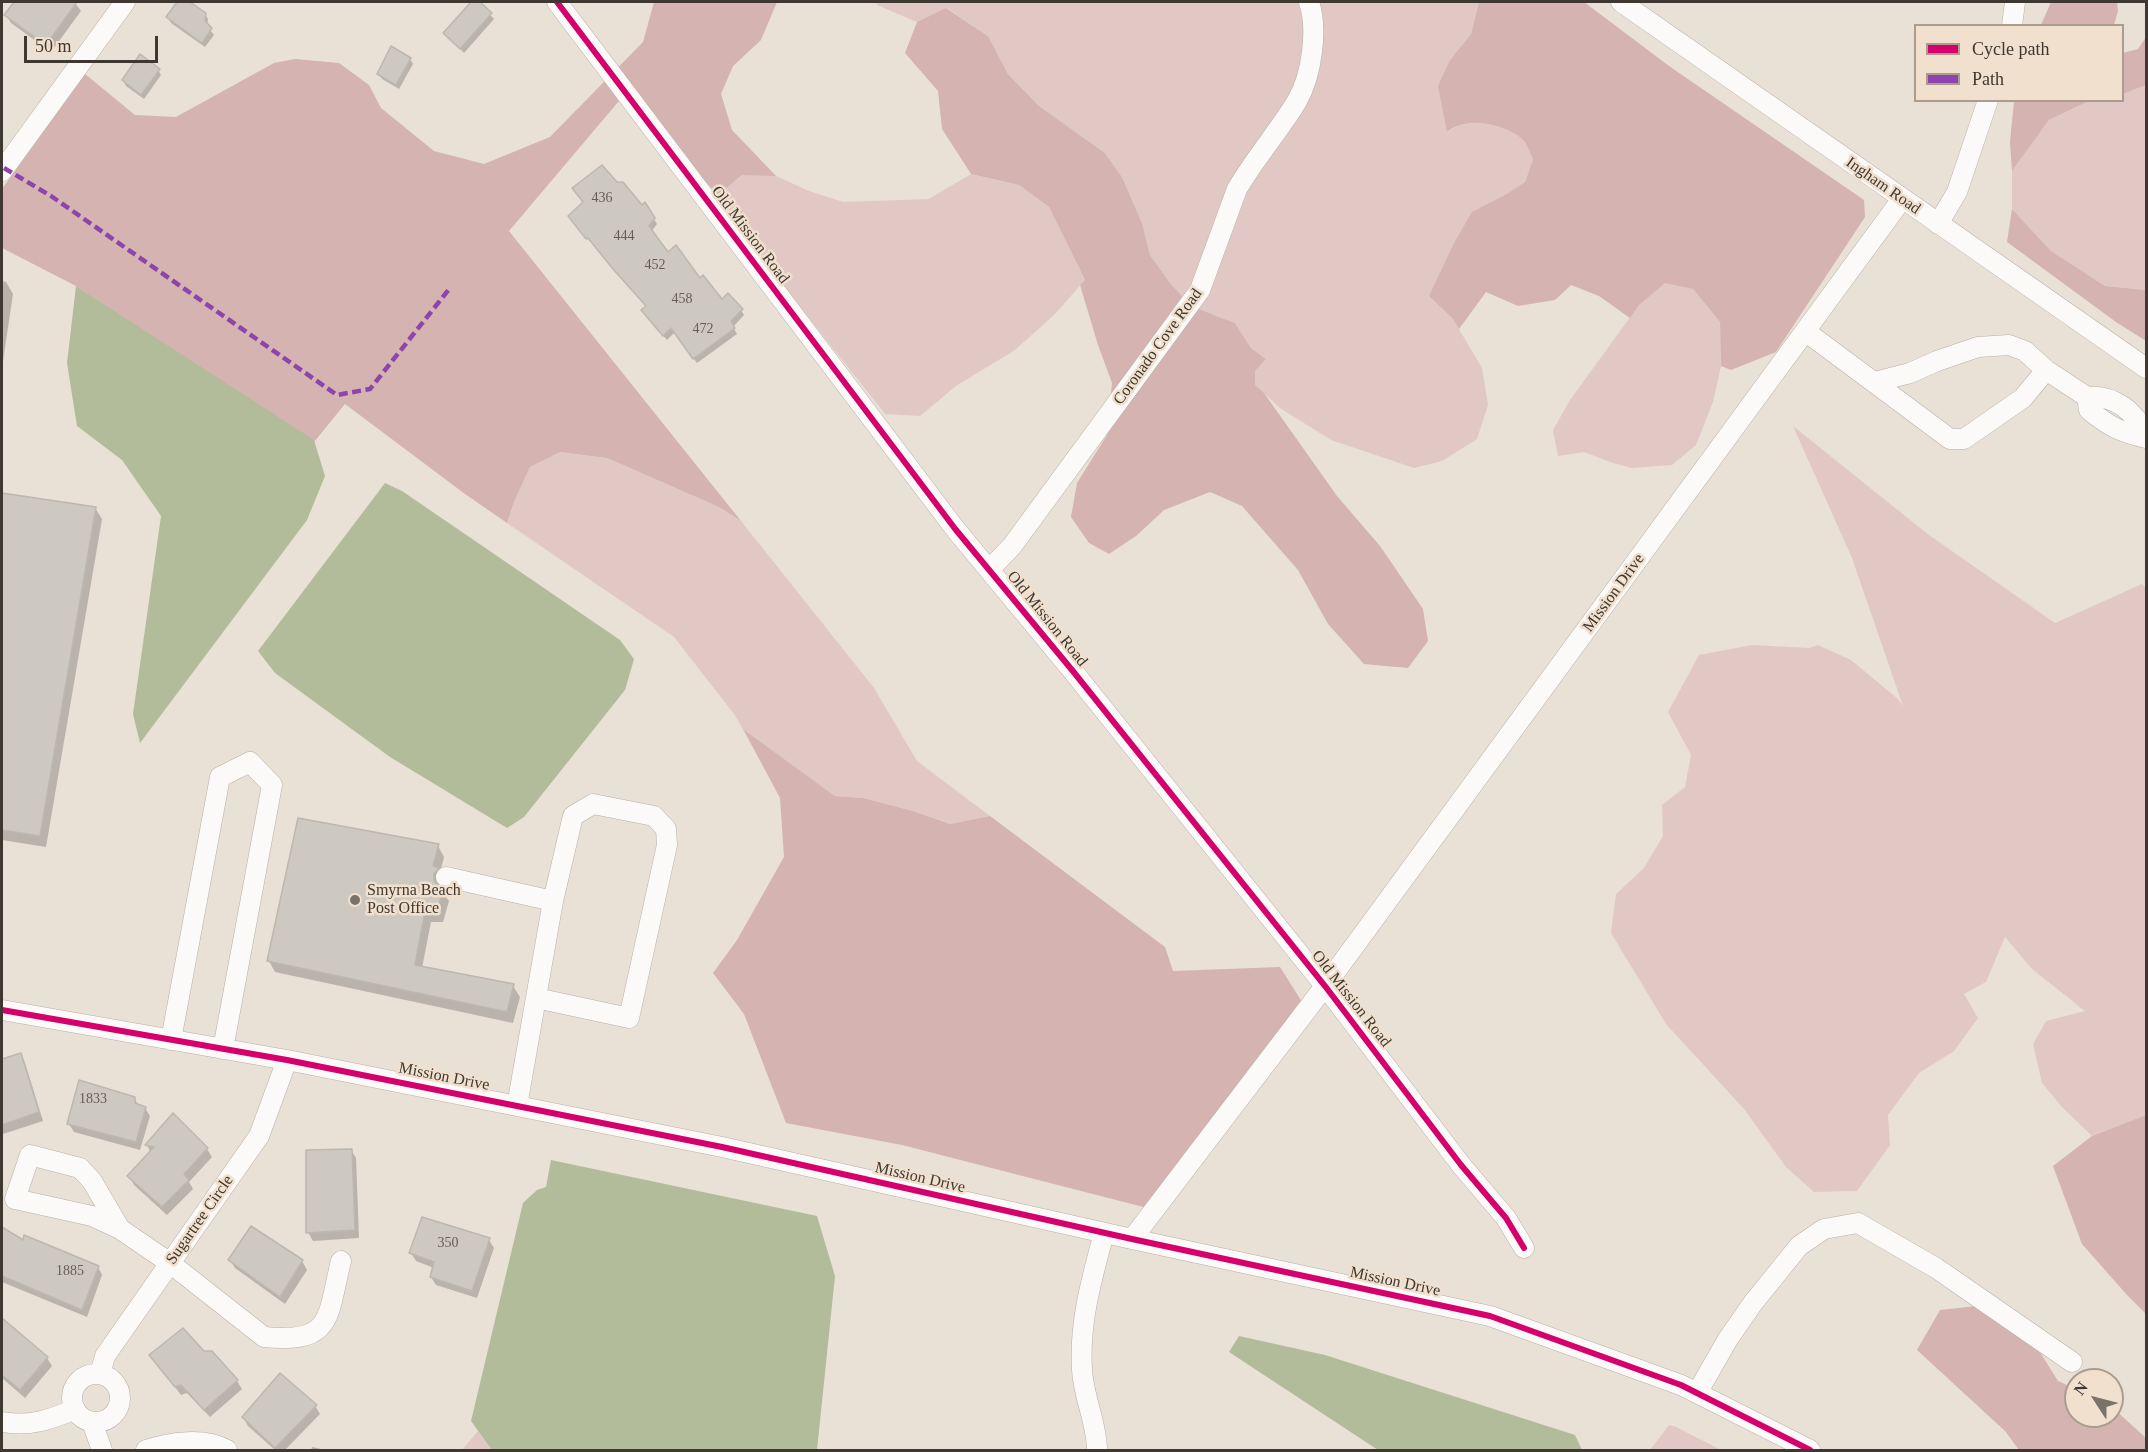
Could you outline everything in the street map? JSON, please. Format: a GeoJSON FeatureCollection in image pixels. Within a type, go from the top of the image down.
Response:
{"type":"FeatureCollection","features":[{"type":"Feature","properties":{"kind":"street"},"geometry":{"type":"LineString","coordinates":[[2,171],[125,2]]}},
{"type":"Feature","properties":{"kind":"street","name":"Old Mission Road"},"geometry":{"type":"LineString","coordinates":[[557,2],[956,530],[1072,670],[1325,986],[1461,1165],[1506,1218],[1524,1248]]}},
{"type":"Feature","properties":{"kind":"street","name":"Coronado Cove Road"},"geometry":{"type":"LineString","coordinates":[[989,570],[1012,546],[1200,290],[1237,189],[1299,99],[1313,57],[1313,14],[1309,2]]}},
{"type":"Feature","properties":{"kind":"street","name":"Ingham Road"},"geometry":{"type":"LineString","coordinates":[[1621,2],[2146,368]]}},
{"type":"Feature","properties":{"kind":"street"},"geometry":{"type":"LineString","coordinates":[[2012,24],[2016,2]]}},
{"type":"Feature","properties":{"kind":"street"},"geometry":{"type":"LineString","coordinates":[[1938,224],[1957,192],[1987,102]]}},
{"type":"Feature","properties":{"kind":"street","name":"Mission Drive"},"geometry":{"type":"LineString","coordinates":[[1132,1239],[1325,986],[1902,199]]}},
{"type":"Feature","properties":{"kind":"street"},"geometry":{"type":"LineString","coordinates":[[1805,331],[1950,439],[1964,439],[2023,398],[2046,370]]}},
{"type":"Feature","properties":{"kind":"street"},"geometry":{"type":"LineString","coordinates":[[1875,382],[1910,373],[1978,346],[2009,345],[2025,351],[2046,370],[2087,397],[2099,396],[2115,400],[2141,424],[2146,437]]}},
{"type":"Feature","properties":{"kind":"street"},"geometry":{"type":"LineString","coordinates":[[171,1040],[220,777],[250,762],[272,785],[223,1049]]}},
{"type":"Feature","properties":{"kind":"street"},"geometry":{"type":"LineString","coordinates":[[517,1106],[553,901],[573,816],[593,804],[654,816],[666,829],[667,845],[629,1018],[536,998]]}},
{"type":"Feature","properties":{"kind":"street"},"geometry":{"type":"LineString","coordinates":[[446,877],[553,901]]}},
{"type":"Feature","properties":{"kind":"street","name":"Mission Drive"},"geometry":{"type":"LineString","coordinates":[[2,1010],[287,1060],[722,1147],[1104,1233],[1490,1316],[1681,1385],[1810,1450]]}},
{"type":"Feature","properties":{"kind":"street","name":"Sugartree Circle"},"geometry":{"type":"LineString","coordinates":[[100,1374],[105,1356],[259,1136],[287,1060]]}},
{"type":"Feature","properties":{"kind":"street"},"geometry":{"type":"LineString","coordinates":[[120,1229],[92,1181],[80,1168],[30,1155],[15,1199],[92,1216],[120,1229],[170,1263],[264,1337],[282,1339],[316,1333],[326,1322],[341,1261]]}},
{"type":"Feature","properties":{"kind":"street"},"geometry":{"type":"LineString","coordinates":[[1697,1393],[1728,1339],[1753,1303],[1799,1246],[1824,1229],[1858,1224],[1936,1268],[2072,1362]]}},
{"type":"Feature","properties":{"kind":"street"},"geometry":{"type":"LineString","coordinates":[[1097,1450],[1082,1371],[1083,1328],[1088,1291],[1104,1233]]}},
{"type":"Feature","properties":{"kind":"street"},"geometry":{"type":"LineString","coordinates":[[100,1374],[111,1378],[116,1383],[121,1396],[120,1404],[112,1416],[106,1420],[92,1422],[85,1419],[75,1409],[72,1396],[76,1384],[87,1376],[100,1374]]}},
{"type":"Feature","properties":{"kind":"street"},"geometry":{"type":"LineString","coordinates":[[2,1422],[13,1424],[46,1421],[75,1409]]}},
{"type":"Feature","properties":{"kind":"street"},"geometry":{"type":"LineString","coordinates":[[92,1422],[102,1450]]}},
{"type":"Feature","properties":{"kind":"street"},"geometry":{"type":"LineString","coordinates":[[146,1450],[194,1441],[216,1444],[227,1450]]}},
{"type":"Feature","properties":{"kind":"shaded area"},"geometry":{"type":"Polygon","coordinates":[[[654,2],[777,2],[761,40],[733,66],[721,94],[732,130],[776,176],[742,175],[718,195],[624,95],[509,231],[741,521],[719,507],[607,458],[560,452],[530,467],[507,523],[345,404],[314,442],[76,286],[2,248],[2,189],[85,74],[135,115],[176,117],[274,63],[295,59],[339,63],[369,85],[381,108],[434,151],[484,164],[550,137],[643,42],[654,2]]]}},
{"type":"Feature","properties":{"kind":"shaded area"},"geometry":{"type":"Polygon","coordinates":[[[876,2],[1479,2],[1471,34],[1450,60],[1448,132],[1465,124],[1475,123],[1506,129],[1522,139],[1533,159],[1525,182],[1505,195],[1437,282],[1429,296],[1453,319],[1482,368],[1488,405],[1477,439],[1442,461],[1414,468],[1331,440],[1280,408],[1255,385],[1255,371],[1266,359],[1251,348],[1235,323],[1191,306],[1170,283],[1150,255],[1142,223],[1122,177],[1105,153],[1039,106],[1008,74],[988,36],[947,8],[917,22],[877,5],[876,2]]]}},
{"type":"Feature","properties":{"kind":"shaded area"},"geometry":{"type":"Polygon","coordinates":[[[1479,2],[1584,2],[1669,66],[1864,200],[1865,217],[1776,352],[1731,370],[1721,366],[1720,322],[1693,289],[1665,283],[1639,305],[1630,318],[1599,296],[1571,285],[1555,300],[1518,306],[1486,292],[1459,329],[1453,319],[1429,296],[1454,243],[1472,212],[1525,182],[1533,159],[1522,139],[1505,129],[1474,123],[1455,127],[1447,132],[1438,86],[1450,60],[1471,34],[1479,2]]]}},
{"type":"Feature","properties":{"kind":"shaded area"},"geometry":{"type":"Polygon","coordinates":[[[2051,2],[2117,2],[2118,11],[2114,24],[2041,24],[2051,2]]]}},
{"type":"Feature","properties":{"kind":"shaded area"},"geometry":{"type":"Polygon","coordinates":[[[946,8],[988,36],[1008,74],[1039,106],[1105,153],[1122,177],[1142,223],[1150,255],[1170,283],[1191,306],[1235,323],[1251,348],[1266,359],[1255,371],[1255,385],[1264,393],[1337,496],[1380,546],[1423,609],[1428,641],[1408,668],[1364,664],[1328,624],[1298,570],[1242,506],[1210,492],[1164,510],[1136,536],[1109,554],[1089,543],[1071,517],[1077,483],[1107,435],[1112,383],[1080,285],[1085,280],[1049,207],[1019,185],[971,174],[942,129],[938,91],[905,53],[917,22],[946,8]]]}},
{"type":"Feature","properties":{"kind":"shaded area"},"geometry":{"type":"Polygon","coordinates":[[[2146,37],[2146,85],[2124,94],[2124,53],[2138,49],[2146,37]]]}},
{"type":"Feature","properties":{"kind":"shaded area"},"geometry":{"type":"Polygon","coordinates":[[[2146,85],[2146,290],[2105,286],[2051,251],[2012,209],[2012,171],[2049,120],[2087,102],[2124,102],[2124,94],[2146,85]]]}},
{"type":"Feature","properties":{"kind":"shaded area"},"geometry":{"type":"Polygon","coordinates":[[[2014,102],[2087,102],[2049,120],[2012,171],[2010,142],[2014,102]]]}},
{"type":"Feature","properties":{"kind":"shaded area"},"geometry":{"type":"Polygon","coordinates":[[[971,174],[1019,185],[1049,207],[1085,280],[1055,314],[1015,350],[956,386],[920,416],[885,414],[744,236],[718,195],[742,175],[774,175],[809,191],[843,202],[929,199],[971,174]]]}},
{"type":"Feature","properties":{"kind":"shaded area"},"geometry":{"type":"Polygon","coordinates":[[[2012,209],[2051,251],[2105,286],[2146,290],[2146,341],[2116,322],[2007,242],[2012,209]]]}},
{"type":"Feature","properties":{"kind":"shaded area"},"geometry":{"type":"Polygon","coordinates":[[[1665,282],[1693,289],[1720,322],[1721,366],[1713,402],[1696,445],[1672,465],[1632,468],[1584,452],[1558,456],[1553,430],[1570,400],[1639,305],[1665,282]]]}},
{"type":"Feature","properties":{"kind":"shaded area"},"geometry":{"type":"Polygon","coordinates":[[[76,286],[314,440],[325,476],[307,520],[140,743],[133,714],[161,516],[122,460],[77,426],[67,363],[76,286]]]}},
{"type":"Feature","properties":{"kind":"shaded area"},"geometry":{"type":"Polygon","coordinates":[[[1793,426],[1929,535],[2055,623],[2142,584],[2146,588],[2146,1115],[2092,1136],[2062,1107],[2042,1083],[2033,1044],[2046,1021],[2085,1011],[2032,969],[2005,937],[1986,982],[1964,994],[1978,1018],[1954,1051],[1919,1073],[1888,1115],[1890,1145],[1857,1191],[1814,1192],[1786,1167],[1744,1109],[1666,1024],[1611,933],[1616,894],[1644,868],[1663,836],[1662,805],[1685,787],[1691,755],[1668,712],[1699,655],[1752,645],[1809,648],[1818,645],[1851,660],[1898,699],[1903,706],[1852,558],[1793,426]]]}},
{"type":"Feature","properties":{"kind":"shaded area"},"geometry":{"type":"Polygon","coordinates":[[[560,452],[607,458],[719,507],[741,521],[874,688],[917,761],[990,816],[950,824],[913,811],[863,798],[835,796],[743,729],[734,714],[674,637],[507,523],[530,467],[560,452]]]}},
{"type":"Feature","properties":{"kind":"shaded area"},"geometry":{"type":"Polygon","coordinates":[[[385,483],[402,491],[620,640],[634,659],[625,690],[524,817],[507,828],[390,757],[275,673],[258,651],[385,483]]]}},
{"type":"Feature","properties":{"kind":"shaded area"},"geometry":{"type":"Polygon","coordinates":[[[743,729],[835,796],[863,798],[913,811],[950,824],[990,816],[1165,947],[1173,971],[1280,967],[1302,1002],[1159,1211],[902,1145],[786,1123],[744,1014],[713,973],[737,940],[784,857],[780,798],[743,729]]]}},
{"type":"Feature","properties":{"kind":"shaded area"},"geometry":{"type":"Polygon","coordinates":[[[2146,1115],[2146,1314],[2082,1244],[2053,1166],[2092,1136],[2146,1115]]]}},
{"type":"Feature","properties":{"kind":"shaded area"},"geometry":{"type":"Polygon","coordinates":[[[551,1160],[817,1216],[835,1276],[817,1450],[492,1450],[471,1421],[523,1203],[537,1190],[546,1187],[551,1160]]]}},
{"type":"Feature","properties":{"kind":"shaded area"},"geometry":{"type":"Polygon","coordinates":[[[1995,1304],[2033,1341],[2058,1381],[2064,1384],[2064,1428],[2124,1428],[2124,1418],[2146,1438],[2146,1450],[2019,1450],[2005,1431],[1917,1350],[1940,1310],[1995,1304]]]}},
{"type":"Feature","properties":{"kind":"shaded area"},"geometry":{"type":"Polygon","coordinates":[[[1239,1336],[1325,1355],[1575,1435],[1582,1450],[1378,1450],[1229,1352],[1239,1336]]]}},
{"type":"Feature","properties":{"kind":"shaded area"},"geometry":{"type":"Polygon","coordinates":[[[1669,1425],[1676,1427],[1721,1450],[1650,1450],[1669,1425]]]}},
{"type":"Feature","properties":{"kind":"shaded area"},"geometry":{"type":"Polygon","coordinates":[[[478,1431],[493,1450],[462,1450],[478,1431]]]}},
{"type":"Feature","properties":{"kind":"building"},"geometry":{"type":"Polygon","coordinates":[[[14,2],[77,2],[46,45],[4,15],[14,2]]]}},
{"type":"Feature","properties":{"kind":"building"},"geometry":{"type":"Polygon","coordinates":[[[177,2],[190,2],[206,13],[205,21],[212,28],[202,43],[166,17],[177,2]]]}},
{"type":"Feature","properties":{"kind":"building"},"geometry":{"type":"Polygon","coordinates":[[[471,2],[480,2],[492,13],[460,49],[443,33],[471,2]]]}},
{"type":"Feature","properties":{"kind":"building"},"geometry":{"type":"Polygon","coordinates":[[[391,46],[411,58],[396,85],[377,74],[391,46]]]}},
{"type":"Feature","properties":{"kind":"building"},"geometry":{"type":"Polygon","coordinates":[[[140,54],[160,69],[141,95],[122,80],[140,54]]]}},
{"type":"Feature","properties":{"kind":"building"},"geometry":{"type":"Polygon","coordinates":[[[602,165],[617,182],[623,182],[642,205],[645,202],[655,218],[649,226],[668,252],[676,245],[700,278],[703,275],[722,299],[728,293],[743,309],[731,321],[735,328],[693,359],[671,328],[663,336],[641,310],[646,306],[568,216],[583,202],[572,188],[602,165]]]}},
{"type":"Feature","properties":{"kind":"building"},"geometry":{"type":"Polygon","coordinates":[[[2,493],[96,507],[40,836],[2,830],[2,493]]]}},
{"type":"Feature","properties":{"kind":"building"},"geometry":{"type":"Polygon","coordinates":[[[298,818],[439,844],[433,866],[439,868],[434,874],[434,880],[443,889],[437,912],[425,911],[415,965],[514,984],[507,1012],[267,961],[298,818]]]}},
{"type":"Feature","properties":{"kind":"building"},"geometry":{"type":"Polygon","coordinates":[[[21,1053],[39,1112],[2,1125],[2,1059],[21,1053]]]}},
{"type":"Feature","properties":{"kind":"building"},"geometry":{"type":"Polygon","coordinates":[[[79,1080],[135,1097],[135,1103],[146,1107],[136,1142],[67,1124],[79,1080]]]}},
{"type":"Feature","properties":{"kind":"building"},"geometry":{"type":"Polygon","coordinates":[[[173,1113],[208,1148],[184,1174],[189,1180],[162,1207],[127,1176],[154,1147],[145,1145],[173,1113]]]}},
{"type":"Feature","properties":{"kind":"building"},"geometry":{"type":"Polygon","coordinates":[[[352,1149],[355,1230],[306,1233],[306,1150],[352,1149]]]}},
{"type":"Feature","properties":{"kind":"building"},"geometry":{"type":"Polygon","coordinates":[[[422,1217],[490,1238],[472,1291],[430,1277],[434,1262],[409,1253],[422,1217]]]}},
{"type":"Feature","properties":{"kind":"building"},"geometry":{"type":"Polygon","coordinates":[[[251,1226],[303,1260],[280,1297],[228,1260],[251,1226]]]}},
{"type":"Feature","properties":{"kind":"building"},"geometry":{"type":"Polygon","coordinates":[[[2,1227],[23,1240],[24,1235],[99,1266],[82,1310],[2,1276],[2,1227]]]}},
{"type":"Feature","properties":{"kind":"building"},"geometry":{"type":"Polygon","coordinates":[[[2,1318],[48,1357],[20,1390],[2,1375],[2,1318]]]}},
{"type":"Feature","properties":{"kind":"building"},"geometry":{"type":"Polygon","coordinates":[[[183,1328],[204,1351],[212,1351],[238,1380],[204,1410],[181,1385],[175,1387],[149,1355],[183,1328]]]}},
{"type":"Feature","properties":{"kind":"building"},"geometry":{"type":"Polygon","coordinates":[[[280,1373],[317,1405],[275,1448],[242,1417],[280,1373]]]}},
{"type":"Feature","properties":{"kind":"marked path"},"geometry":{"type":"LineString","coordinates":[[4,168],[51,196],[337,395],[370,389],[450,288]]}},
{"type":"Feature","properties":{"kind":"cycle path"},"geometry":{"type":"LineString","coordinates":[[557,2],[956,530],[1072,670],[1325,986],[1461,1165],[1506,1218],[1524,1248]]}},
{"type":"Feature","properties":{"kind":"cycle path"},"geometry":{"type":"LineString","coordinates":[[2,1010],[287,1060],[722,1147],[1490,1316],[1681,1385],[1810,1450]]}},
{"type":"Feature","properties":{"kind":"place","name":"Smyrna Beach Post Office"},"geometry":{"type":"Point","coordinates":[355,900]}}]}
